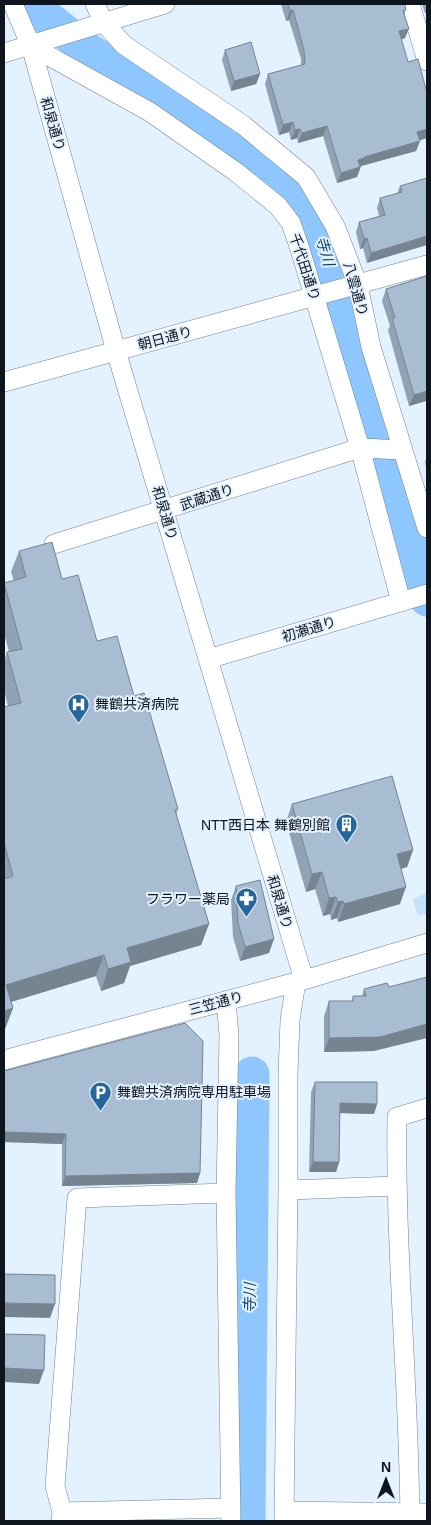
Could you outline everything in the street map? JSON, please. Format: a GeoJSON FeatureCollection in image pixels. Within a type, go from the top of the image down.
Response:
{"type":"FeatureCollection","features":[{"type":"Feature","properties":{"kind":"street"},"geometry":{"type":"LineString","coordinates":[[13,4],[31,46]]}},
{"type":"Feature","properties":{"kind":"street","name":"八雲通り"},"geometry":{"type":"LineString","coordinates":[[95,4],[104,23],[124,45],[243,125],[306,177],[335,226],[354,286],[399,449],[427,528]]}},
{"type":"Feature","properties":{"kind":"street"},"geometry":{"type":"LineString","coordinates":[[4,53],[165,4]]}},
{"type":"Feature","properties":{"kind":"street"},"geometry":{"type":"LineString","coordinates":[[410,4],[427,61]]}},
{"type":"Feature","properties":{"kind":"street","name":"千代田通り"},"geometry":{"type":"LineString","coordinates":[[31,46],[150,112],[236,172],[278,206],[291,223],[320,295],[364,448],[413,598]]}},
{"type":"Feature","properties":{"kind":"street","name":"和泉通り"},"geometry":{"type":"LineString","coordinates":[[31,46],[116,351],[208,659],[300,981]]}},
{"type":"Feature","properties":{"kind":"street"},"geometry":{"type":"LineString","coordinates":[[354,286],[427,265]]}},
{"type":"Feature","properties":{"kind":"street","name":"朝日通り"},"geometry":{"type":"LineString","coordinates":[[4,382],[354,286]]}},
{"type":"Feature","properties":{"kind":"street","name":"武蔵通り"},"geometry":{"type":"LineString","coordinates":[[54,544],[364,448],[399,449]]}},
{"type":"Feature","properties":{"kind":"street","name":"初瀬通り"},"geometry":{"type":"LineString","coordinates":[[208,659],[413,598]]}},
{"type":"Feature","properties":{"kind":"street","name":"三笠通り"},"geometry":{"type":"LineString","coordinates":[[4,1060],[300,981],[427,943]]}},
{"type":"Feature","properties":{"kind":"street"},"geometry":{"type":"LineString","coordinates":[[300,981],[290,1020],[288,1074],[284,1516],[416,1516],[396,1186],[396,1117],[427,1108]]}},
{"type":"Feature","properties":{"kind":"street"},"geometry":{"type":"LineString","coordinates":[[226,1001],[229,1035],[226,1194],[231,1515],[62,1516],[55,1486],[77,1198],[226,1194]]}},
{"type":"Feature","properties":{"kind":"street"},"geometry":{"type":"LineString","coordinates":[[288,1190],[396,1186]]}},
{"type":"Feature","properties":{"kind":"shaded area"},"geometry":{"type":"Polygon","coordinates":[[[427,893],[427,913],[418,916],[413,899],[427,893]]]}},
{"type":"Feature","properties":{"kind":"building"},"geometry":{"type":"Polygon","coordinates":[[[288,4],[405,4],[406,10],[403,11],[409,29],[399,31],[408,62],[418,59],[427,93],[427,129],[417,132],[420,141],[364,157],[358,160],[360,167],[341,173],[327,126],[302,133],[300,129],[295,130],[293,122],[283,125],[268,74],[305,64],[304,50],[293,10],[290,11],[288,4]]]}},
{"type":"Feature","properties":{"kind":"building"},"geometry":{"type":"Polygon","coordinates":[[[251,42],[260,74],[234,81],[225,50],[251,42]]]}},
{"type":"Feature","properties":{"kind":"building"},"geometry":{"type":"Polygon","coordinates":[[[427,178],[427,236],[371,253],[367,238],[364,239],[359,222],[385,215],[380,198],[402,192],[400,186],[427,178]]]}},
{"type":"Feature","properties":{"kind":"building"},"geometry":{"type":"Polygon","coordinates":[[[427,276],[427,391],[414,395],[392,318],[395,318],[386,289],[427,276]]]}},
{"type":"Feature","properties":{"kind":"building","name":"舞鶴共済病院"},"geometry":{"type":"Polygon","coordinates":[[[52,542],[62,579],[78,575],[97,641],[117,636],[134,696],[144,693],[178,809],[175,810],[209,924],[127,948],[131,962],[108,969],[104,955],[6,985],[13,1008],[4,1011],[4,879],[13,876],[4,843],[4,707],[21,703],[7,652],[22,649],[4,583],[26,577],[19,551],[52,542]]]}},
{"type":"Feature","properties":{"kind":"building","name":"NTT西日本 舞鶴別館"},"geometry":{"type":"Polygon","coordinates":[[[392,776],[413,850],[397,854],[406,887],[344,904],[343,901],[338,902],[336,897],[329,898],[322,872],[312,874],[292,804],[392,776]]]}},
{"type":"Feature","properties":{"kind":"building"},"geometry":{"type":"Polygon","coordinates":[[[260,880],[274,939],[245,947],[238,923],[236,886],[260,880]]]}},
{"type":"Feature","properties":{"kind":"building"},"geometry":{"type":"Polygon","coordinates":[[[427,977],[427,1024],[380,1037],[329,1038],[329,1001],[353,1001],[353,996],[366,996],[364,989],[387,983],[389,987],[427,977]]]}},
{"type":"Feature","properties":{"kind":"building","name":"舞鶴共済病院専用駐車場"},"geometry":{"type":"Polygon","coordinates":[[[185,1023],[203,1041],[200,1173],[65,1176],[66,1134],[4,1132],[4,1071],[185,1023]]]}},
{"type":"Feature","properties":{"kind":"building"},"geometry":{"type":"Polygon","coordinates":[[[315,1082],[377,1082],[377,1104],[340,1103],[339,1162],[313,1162],[315,1082]]]}},
{"type":"Feature","properties":{"kind":"building"},"geometry":{"type":"Polygon","coordinates":[[[4,1274],[55,1275],[55,1304],[4,1303],[4,1274]]]}},
{"type":"Feature","properties":{"kind":"building"},"geometry":{"type":"Polygon","coordinates":[[[4,1334],[45,1335],[44,1370],[4,1368],[4,1334]]]}},
{"type":"Feature","properties":{"kind":"waterway","name":"寺川"},"geometry":{"type":"LineString","coordinates":[[30,4],[89,51],[142,83],[242,149],[291,193],[318,226],[336,291],[345,308],[427,599]]}},
{"type":"Feature","properties":{"kind":"waterway","name":"寺川"},"geometry":{"type":"LineString","coordinates":[[248,1521],[252,1074]]}},
{"type":"Feature","properties":{"kind":"place","name":"舞鶴共済病院"},"geometry":{"type":"Point","coordinates":[79,723]}},
{"type":"Feature","properties":{"kind":"place","name":"NTT西日本 舞鶴別館"},"geometry":{"type":"Point","coordinates":[346,844]}},
{"type":"Feature","properties":{"kind":"place","name":"フラワー薬局"},"geometry":{"type":"Point","coordinates":[246,918]}},
{"type":"Feature","properties":{"kind":"place","name":"舞鶴共済病院専用駐車場"},"geometry":{"type":"Point","coordinates":[101,1111]}}]}
